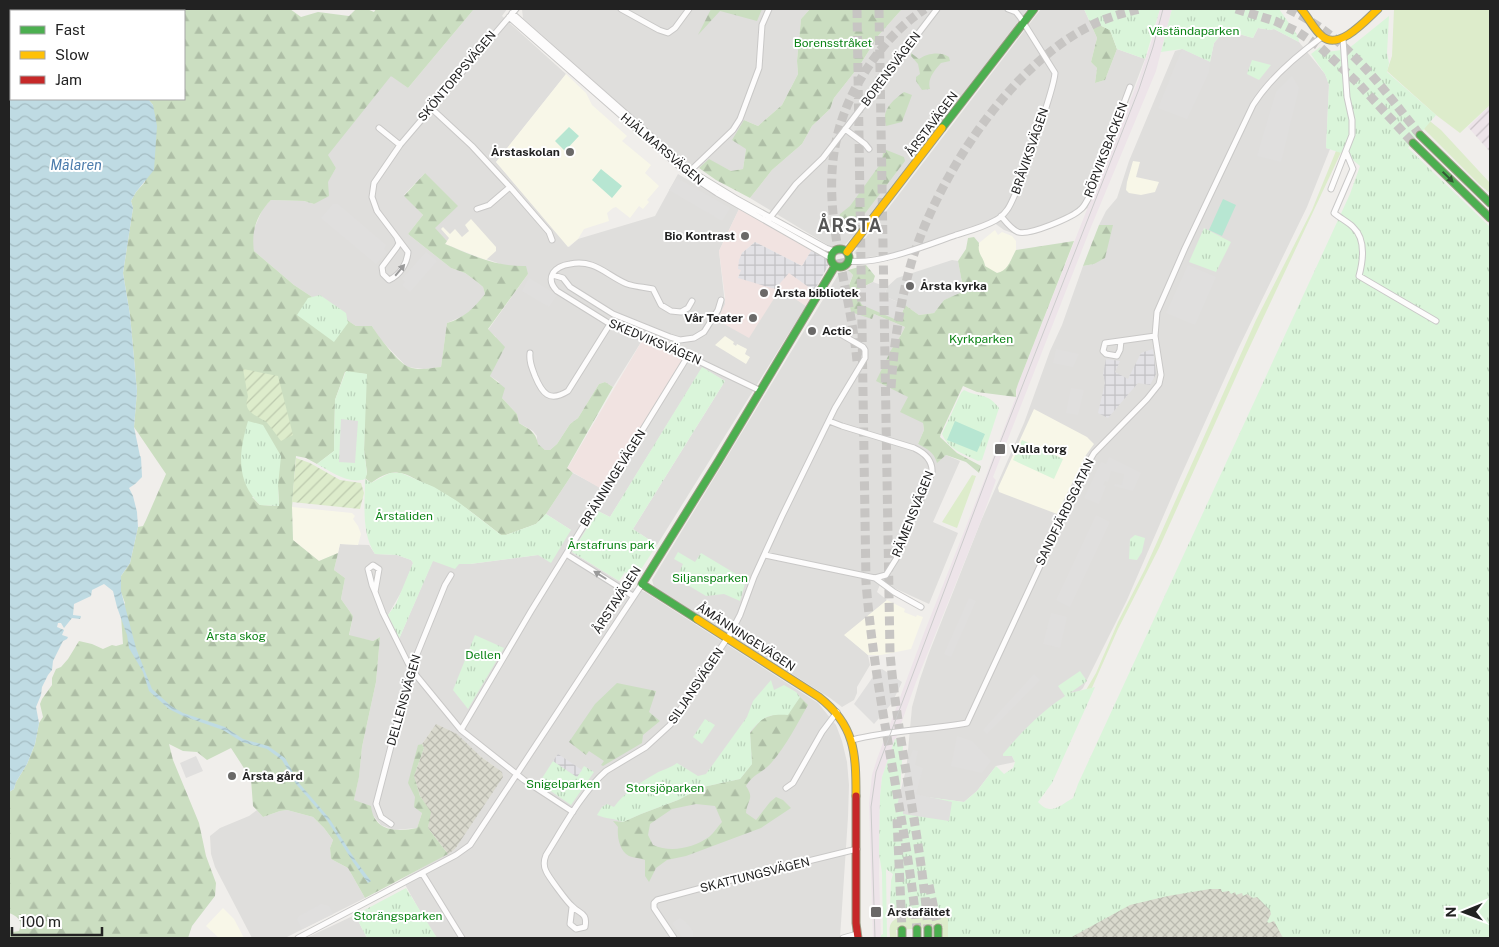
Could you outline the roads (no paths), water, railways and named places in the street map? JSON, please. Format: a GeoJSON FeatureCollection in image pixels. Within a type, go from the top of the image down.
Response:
{"type":"FeatureCollection","features":[{"type":"Feature","properties":{"kind":"main road","name":"ÅRSTAVÄGEN"},"geometry":{"type":"LineString","coordinates":[[847,252],[1034,9]]}},
{"type":"Feature","properties":{"kind":"main road"},"geometry":{"type":"LineString","coordinates":[[1301,9],[1322,37],[1332,42],[1343,39],[1378,9]]}},
{"type":"Feature","properties":{"kind":"main road"},"geometry":{"type":"LineString","coordinates":[[1420,135],[1490,203]]}},
{"type":"Feature","properties":{"kind":"main road"},"geometry":{"type":"LineString","coordinates":[[1413,143],[1490,218]]}},
{"type":"Feature","properties":{"kind":"main road"},"geometry":{"type":"LineString","coordinates":[[841,249],[847,252],[849,261],[844,267],[835,266],[833,254],[841,249]]}},
{"type":"Feature","properties":{"kind":"main road","name":"ÅRSTAVÄGEN"},"geometry":{"type":"LineString","coordinates":[[642,584],[675,533],[835,266]]}},
{"type":"Feature","properties":{"kind":"main road","name":"ÅMÄNNINGEVÄGEN"},"geometry":{"type":"LineString","coordinates":[[642,584],[819,697],[837,712],[845,723],[852,740],[856,762],[858,936]]}},
{"type":"Feature","properties":{"kind":"main road"},"geometry":{"type":"LineString","coordinates":[[938,928],[938,938]]}},
{"type":"Feature","properties":{"kind":"main road"},"geometry":{"type":"LineString","coordinates":[[928,929],[928,938]]}},
{"type":"Feature","properties":{"kind":"main road"},"geometry":{"type":"LineString","coordinates":[[917,930],[917,938]]}},
{"type":"Feature","properties":{"kind":"street"},"geometry":{"type":"LineString","coordinates":[[622,9],[659,30],[668,33],[675,28],[689,9]]}},
{"type":"Feature","properties":{"kind":"street"},"geometry":{"type":"LineString","coordinates":[[690,172],[734,130],[740,118],[759,68],[762,25],[769,9]]}},
{"type":"Feature","properties":{"kind":"street","name":"BORENSVÄGEN"},"geometry":{"type":"LineString","coordinates":[[769,219],[796,184],[823,158],[937,9]]}},
{"type":"Feature","properties":{"kind":"street"},"geometry":{"type":"LineString","coordinates":[[1008,9],[1016,12],[1024,22]]}},
{"type":"Feature","properties":{"kind":"street","name":"HJÄLMARSVÄGEN"},"geometry":{"type":"LineString","coordinates":[[512,13],[690,172],[769,219],[826,248],[833,254]]}},
{"type":"Feature","properties":{"kind":"street","name":"SKÖNTORPSVÄGEN"},"geometry":{"type":"LineString","coordinates":[[397,238],[398,247],[382,267],[383,274],[389,280],[398,274],[407,261],[408,252],[377,211],[372,197],[374,184],[400,145],[512,13]]}},
{"type":"Feature","properties":{"kind":"street","name":"BRÅVIKSVÄGEN"},"geometry":{"type":"LineString","coordinates":[[1001,216],[1012,203],[1054,80],[1054,73],[1024,22]]}},
{"type":"Feature","properties":{"kind":"street","name":"SANDFJÄRDSGATAN"},"geometry":{"type":"LineString","coordinates":[[852,740],[967,723],[1094,452],[1159,384],[1161,375],[1155,336],[1158,312],[1165,292],[1253,105],[1269,84],[1300,54],[1322,37]]}},
{"type":"Feature","properties":{"kind":"street"},"geometry":{"type":"LineString","coordinates":[[1331,189],[1352,135],[1343,39]]}},
{"type":"Feature","properties":{"kind":"street","name":"RÖRVIKSBACKEN"},"geometry":{"type":"LineString","coordinates":[[1001,216],[1008,226],[1019,232],[1028,233],[1037,231],[1082,209],[1088,199],[1130,87]]}},
{"type":"Feature","properties":{"kind":"street"},"geometry":{"type":"LineString","coordinates":[[431,108],[472,146],[510,187],[549,232],[552,240]]}},
{"type":"Feature","properties":{"kind":"street"},"geometry":{"type":"LineString","coordinates":[[379,128],[400,145]]}},
{"type":"Feature","properties":{"kind":"street"},"geometry":{"type":"LineString","coordinates":[[845,130],[869,149]]}},
{"type":"Feature","properties":{"kind":"street"},"geometry":{"type":"LineString","coordinates":[[1346,152],[1353,169],[1334,213],[1359,234],[1362,258],[1359,276],[1436,321]]}},
{"type":"Feature","properties":{"kind":"street"},"geometry":{"type":"LineString","coordinates":[[477,209],[489,205],[510,187]]}},
{"type":"Feature","properties":{"kind":"street"},"geometry":{"type":"LineString","coordinates":[[849,261],[869,260],[899,254],[963,233],[994,221],[1001,216]]}},
{"type":"Feature","properties":{"kind":"street"},"geometry":{"type":"LineString","coordinates":[[692,301],[688,308],[681,312],[671,310],[661,305],[653,290],[635,287],[618,280],[592,264],[578,263],[562,266],[553,275],[563,278],[570,287],[613,314],[680,340],[694,338],[704,332],[718,310],[721,300]]}},
{"type":"Feature","properties":{"kind":"street","name":"SKEDVIKSVÄGEN"},"geometry":{"type":"LineString","coordinates":[[553,275],[552,285],[557,291],[610,324],[688,356],[761,391]]}},
{"type":"Feature","properties":{"kind":"street"},"geometry":{"type":"LineString","coordinates":[[530,353],[529,360],[543,392],[550,396],[562,395],[568,391],[610,324]]}},
{"type":"Feature","properties":{"kind":"street","name":"SILJANSVÄGEN"},"geometry":{"type":"LineString","coordinates":[[572,907],[546,872],[544,862],[547,853],[573,812],[600,776],[646,747],[670,725],[727,639],[740,615],[754,578],[829,421],[865,358],[863,346],[837,332]]}},
{"type":"Feature","properties":{"kind":"street"},"geometry":{"type":"LineString","coordinates":[[1121,341],[1155,336]]}},
{"type":"Feature","properties":{"kind":"street","name":"BRÄNNINGEVÄGEN"},"geometry":{"type":"LineString","coordinates":[[461,730],[566,554],[688,356]]}},
{"type":"Feature","properties":{"kind":"street","name":"RÄMENSVÄGEN"},"geometry":{"type":"LineString","coordinates":[[829,421],[914,448],[924,453],[932,464],[932,473],[896,559],[886,575],[875,578]]}},
{"type":"Feature","properties":{"kind":"street"},"geometry":{"type":"LineString","coordinates":[[566,554],[633,596]]}},
{"type":"Feature","properties":{"kind":"street"},"geometry":{"type":"LineString","coordinates":[[765,555],[856,576],[875,578],[894,592],[921,607]]}},
{"type":"Feature","properties":{"kind":"street","name":"DELLENSVÄGEN"},"geometry":{"type":"LineString","coordinates":[[391,824],[381,817],[376,804],[411,669],[445,585],[451,575]]}},
{"type":"Feature","properties":{"kind":"street","name":"ÅRSTAVÄGEN"},"geometry":{"type":"LineString","coordinates":[[298,938],[450,859],[470,845],[642,584]]}},
{"type":"Feature","properties":{"kind":"street"},"geometry":{"type":"LineString","coordinates":[[375,592],[383,613],[411,669],[461,730],[524,780],[573,812]]}},
{"type":"Feature","properties":{"kind":"street"},"geometry":{"type":"LineString","coordinates":[[786,788],[793,783],[827,724],[837,712]]}},
{"type":"Feature","properties":{"kind":"street","name":"SKATTUNGSVÄGEN"},"geometry":{"type":"LineString","coordinates":[[674,938],[654,908],[656,900],[856,849]]}},
{"type":"Feature","properties":{"kind":"street"},"geometry":{"type":"LineString","coordinates":[[422,874],[462,938]]}},
{"type":"Feature","properties":{"kind":"street"},"geometry":{"type":"LineString","coordinates":[[843,938],[858,936]]}},
{"type":"Feature","properties":{"kind":"water","name":"Mälaren"},"geometry":{"type":"Polygon","coordinates":[[[9,9],[165,9],[10,10],[10,100],[149,100],[153,105],[157,126],[154,170],[131,201],[133,208],[123,273],[130,315],[137,391],[134,427],[141,457],[142,477],[129,488],[137,512],[138,527],[130,563],[121,576],[121,591],[136,648],[152,689],[171,706],[183,713],[225,727],[243,739],[268,746],[285,758],[299,783],[329,818],[371,881],[368,883],[327,820],[296,784],[282,760],[267,749],[242,742],[223,730],[169,709],[149,691],[143,672],[129,648],[127,635],[113,591],[104,584],[92,590],[91,596],[74,604],[73,615],[81,616],[80,619],[72,618],[64,628],[61,623],[58,623],[57,627],[64,630],[62,635],[68,637],[63,641],[53,661],[52,670],[42,687],[36,707],[39,723],[35,744],[14,789],[9,792],[9,9]]]}},
{"type":"Feature","properties":{"kind":"tunnel"},"geometry":{"type":"LineString","coordinates":[[857,9],[866,582],[876,669],[912,886],[917,929]]}},
{"type":"Feature","properties":{"kind":"tunnel"},"geometry":{"type":"LineString","coordinates":[[879,9],[890,653],[898,722],[925,894],[928,929]]}},
{"type":"Feature","properties":{"kind":"tunnel"},"geometry":{"type":"LineString","coordinates":[[857,361],[833,217],[832,182],[835,147],[845,112],[869,65],[898,30],[925,9]]}},
{"type":"Feature","properties":{"kind":"tunnel"},"geometry":{"type":"LineString","coordinates":[[891,388],[898,322],[904,289],[913,257],[925,225],[960,158],[982,125],[1032,67],[1061,44],[1090,26],[1114,16],[1140,9]]}},
{"type":"Feature","properties":{"kind":"tunnel"},"geometry":{"type":"LineString","coordinates":[[1236,9],[1275,21],[1298,32],[1320,47],[1360,85],[1413,143]]}},
{"type":"Feature","properties":{"kind":"tunnel"},"geometry":{"type":"LineString","coordinates":[[1288,9],[1308,20],[1345,48],[1377,81],[1420,135]]}},
{"type":"Feature","properties":{"kind":"tunnel"},"geometry":{"type":"LineString","coordinates":[[897,819],[902,930]]}},
{"type":"Feature","properties":{"kind":"tunnel"},"geometry":{"type":"LineString","coordinates":[[929,885],[938,928]]}},
{"type":"Feature","properties":{"kind":"tram line"},"geometry":{"type":"LineString","coordinates":[[875,938],[871,807],[876,772],[998,448],[1139,89],[1163,9]]}},
{"type":"Feature","properties":{"kind":"place","name":"Årstaskolan"},"geometry":{"type":"Point","coordinates":[570,152]}},
{"type":"Feature","properties":{"kind":"place","name":"Bio Kontrast"},"geometry":{"type":"Point","coordinates":[745,236]}},
{"type":"Feature","properties":{"kind":"place","name":"Årsta kyrka"},"geometry":{"type":"Point","coordinates":[910,286]}},
{"type":"Feature","properties":{"kind":"place","name":"Årsta bibliotek"},"geometry":{"type":"Point","coordinates":[764,293]}},
{"type":"Feature","properties":{"kind":"place","name":"Vår Teater"},"geometry":{"type":"Point","coordinates":[753,318]}},
{"type":"Feature","properties":{"kind":"place","name":"Actic"},"geometry":{"type":"Point","coordinates":[812,331]}},
{"type":"Feature","properties":{"kind":"place","name":"Valla torg"},"geometry":{"type":"Point","coordinates":[1000,449]}},
{"type":"Feature","properties":{"kind":"place","name":"Årsta gård"},"geometry":{"type":"Point","coordinates":[232,776]}},
{"type":"Feature","properties":{"kind":"place","name":"Årstafältet"},"geometry":{"type":"Point","coordinates":[876,912]}},
{"type":"Feature","properties":{"kind":"district","name":"ÅRSTA"},"geometry":{"type":"Point","coordinates":[850,225]}},
{"type":"Feature","properties":{"kind":"park label","name":"Väständaparken"},"geometry":{"type":"Point","coordinates":[1194,31]}},
{"type":"Feature","properties":{"kind":"park label","name":"Borensstråket"},"geometry":{"type":"Point","coordinates":[833,43]}},
{"type":"Feature","properties":{"kind":"park label","name":"Kyrkparken"},"geometry":{"type":"Point","coordinates":[981,339]}},
{"type":"Feature","properties":{"kind":"park label","name":"Årstaliden"},"geometry":{"type":"Point","coordinates":[404,516]}},
{"type":"Feature","properties":{"kind":"park label","name":"Årstafruns park"},"geometry":{"type":"Point","coordinates":[611,545]}},
{"type":"Feature","properties":{"kind":"park label","name":"Siljansparken"},"geometry":{"type":"Point","coordinates":[710,578]}},
{"type":"Feature","properties":{"kind":"park label","name":"Årsta skog"},"geometry":{"type":"Point","coordinates":[236,636]}},
{"type":"Feature","properties":{"kind":"park label","name":"Dellen"},"geometry":{"type":"Point","coordinates":[483,655]}},
{"type":"Feature","properties":{"kind":"park label","name":"Snigelparken"},"geometry":{"type":"Point","coordinates":[563,784]}},
{"type":"Feature","properties":{"kind":"park label","name":"Storsjöparken"},"geometry":{"type":"Point","coordinates":[665,788]}},
{"type":"Feature","properties":{"kind":"park label","name":"Storängsparken"},"geometry":{"type":"Point","coordinates":[398,916]}}]}
